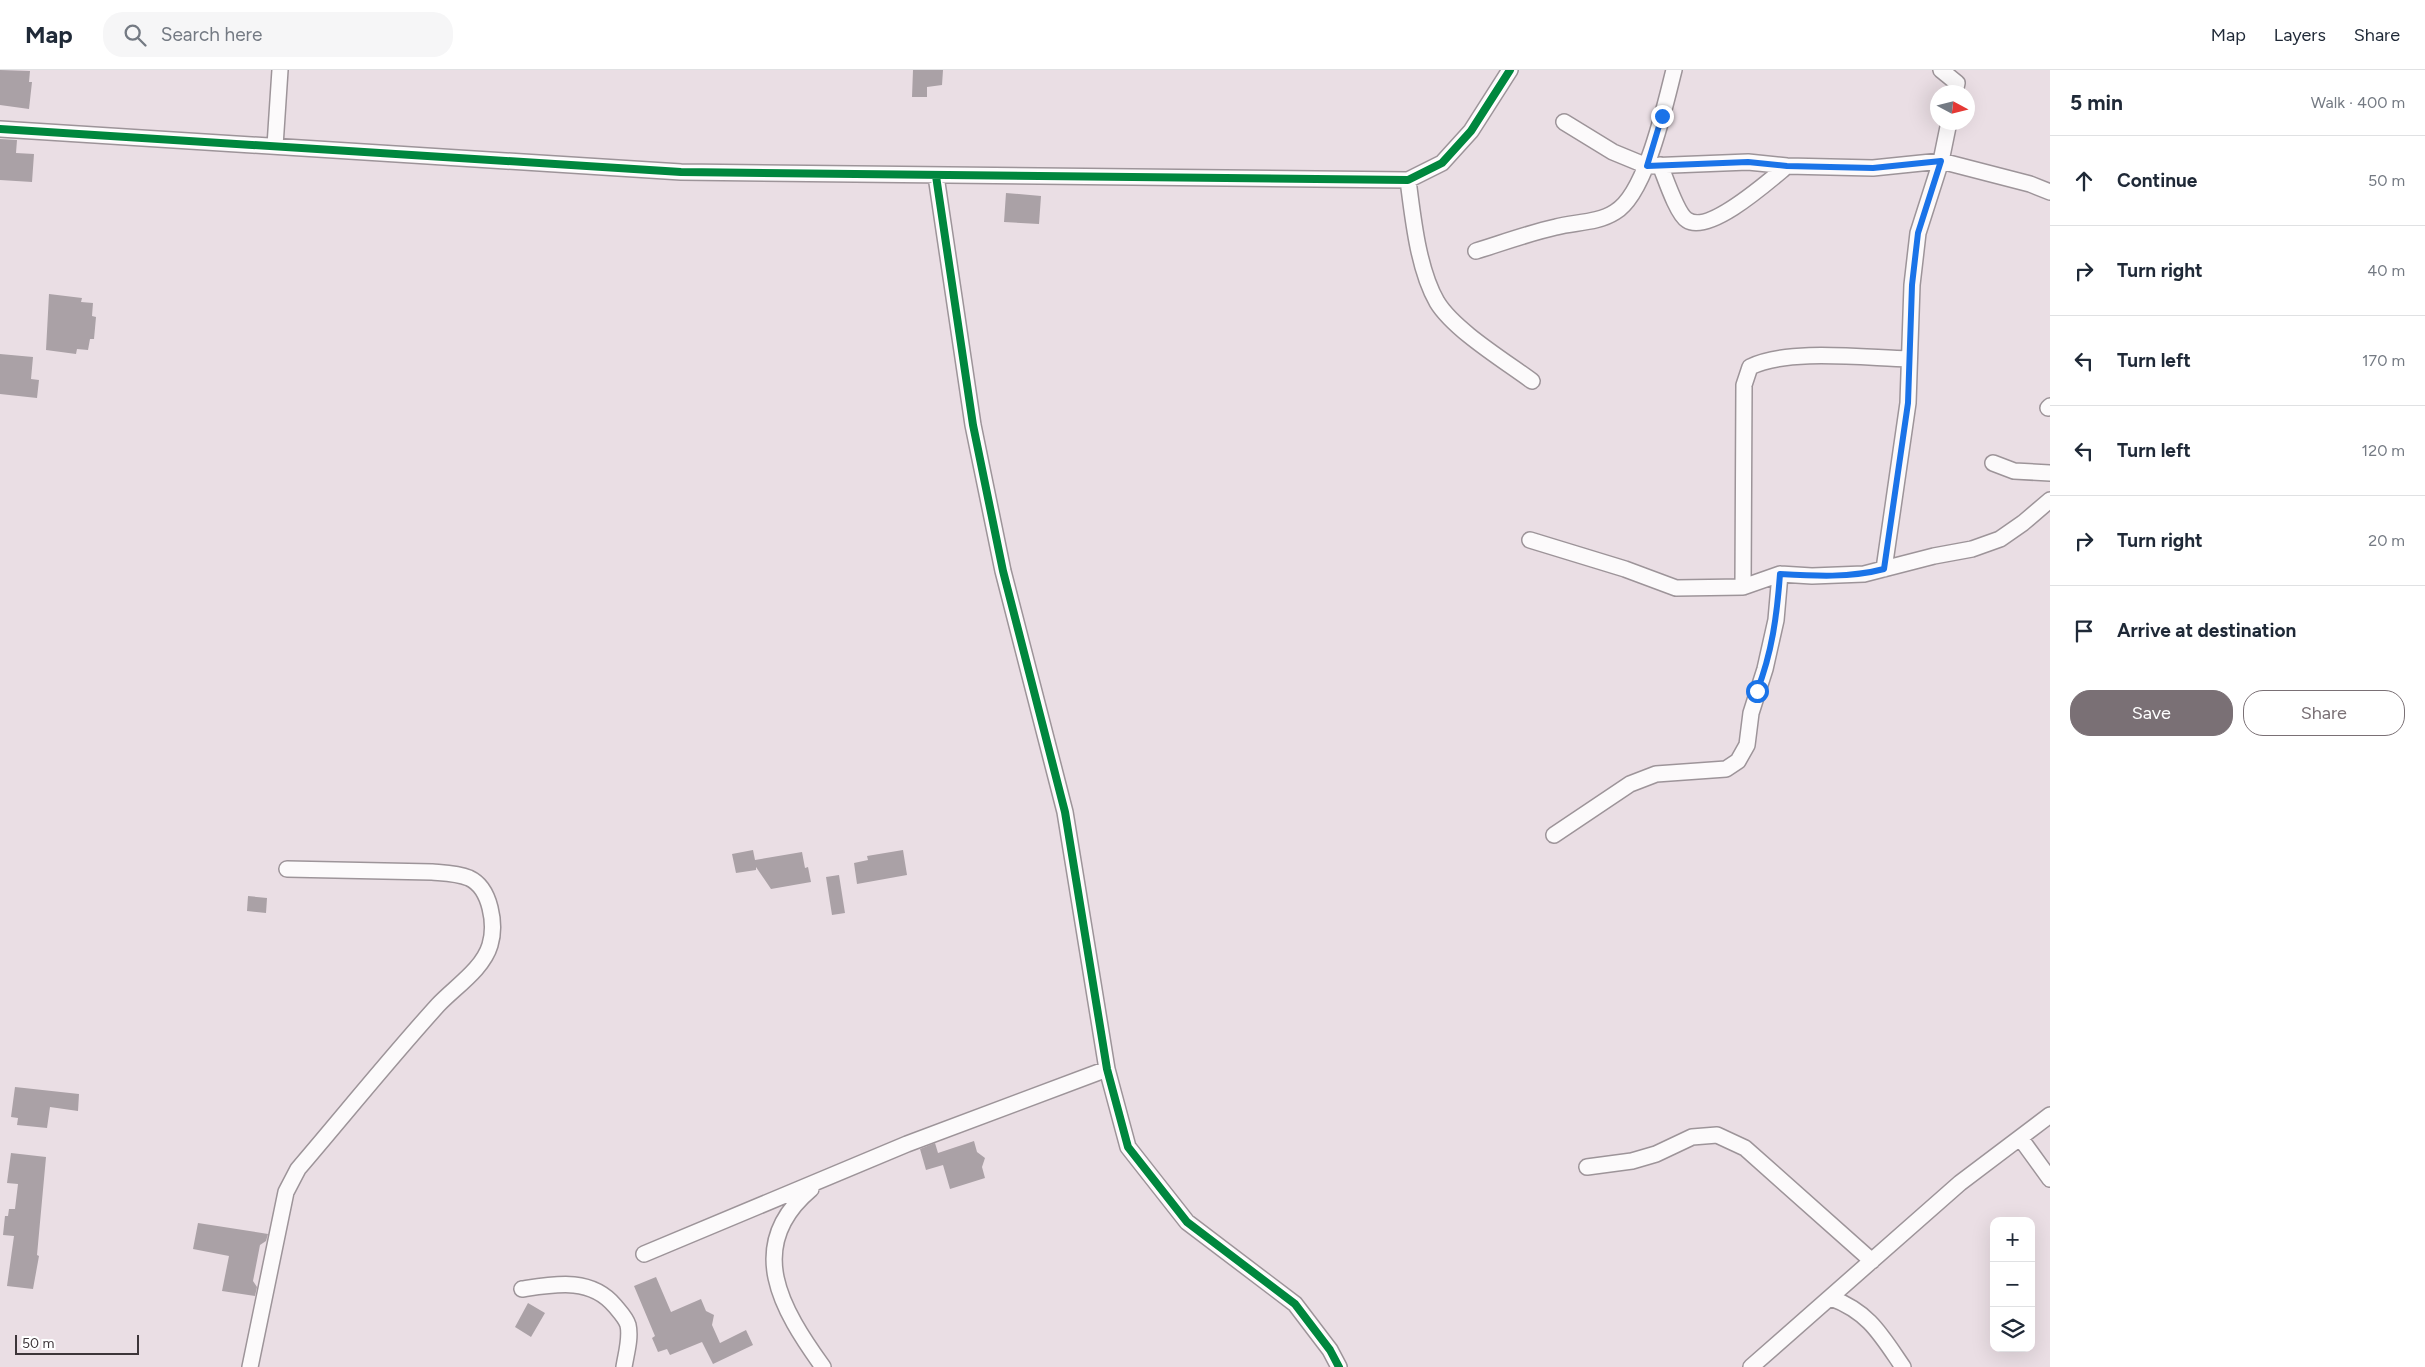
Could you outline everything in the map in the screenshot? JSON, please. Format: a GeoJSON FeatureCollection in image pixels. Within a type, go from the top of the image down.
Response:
{"type":"FeatureCollection","features":[{"type":"Feature","properties":{"kind":"street"},"geometry":{"type":"LineString","coordinates":[[275,146],[280,70]]}},
{"type":"Feature","properties":{"kind":"street"},"geometry":{"type":"LineString","coordinates":[[0,129],[681,172],[1408,180],[1442,163],[1471,131],[1510,70]]}},
{"type":"Feature","properties":{"kind":"street"},"geometry":{"type":"LineString","coordinates":[[1476,251],[1546,229],[1605,217],[1617,212],[1654,166],[1674,70]]}},
{"type":"Feature","properties":{"kind":"street"},"geometry":{"type":"LineString","coordinates":[[1941,70],[1958,82]]}},
{"type":"Feature","properties":{"kind":"street"},"geometry":{"type":"LineString","coordinates":[[1564,122],[1614,152],[1654,166],[1748,162],[1787,166],[1873,168],[1941,161],[2030,184],[2050,192]]}},
{"type":"Feature","properties":{"kind":"street"},"geometry":{"type":"LineString","coordinates":[[1884,569],[1908,403],[1912,285],[1918,233],[1941,161],[1947,130]]}},
{"type":"Feature","properties":{"kind":"street"},"geometry":{"type":"LineString","coordinates":[[1654,166],[1686,220],[1695,223],[1707,222],[1734,208],[1787,166]]}},
{"type":"Feature","properties":{"kind":"street"},"geometry":{"type":"LineString","coordinates":[[936,176],[973,425],[1003,570],[1064,812],[1107,1069],[1128,1147],[1187,1222],[1295,1304],[1330,1350],[1339,1367]]}},
{"type":"Feature","properties":{"kind":"street"},"geometry":{"type":"LineString","coordinates":[[1408,180],[1414,228],[1427,276],[1438,302],[1453,321],[1532,381]]}},
{"type":"Feature","properties":{"kind":"street"},"geometry":{"type":"LineString","coordinates":[[1743,587],[1744,385],[1750,368],[1764,361],[1804,357],[1909,359]]}},
{"type":"Feature","properties":{"kind":"street"},"geometry":{"type":"LineString","coordinates":[[1993,463],[2014,471],[2050,473]]}},
{"type":"Feature","properties":{"kind":"street"},"geometry":{"type":"LineString","coordinates":[[1530,540],[1625,569],[1676,588],[1743,587],[1780,574],[1837,576],[1864,574],[1934,556],[1972,549],[2000,539],[2023,524],[2050,500]]}},
{"type":"Feature","properties":{"kind":"street"},"geometry":{"type":"LineString","coordinates":[[1554,835],[1630,784],[1656,774],[1726,769],[1738,761],[1747,745],[1751,713],[1771,645],[1776,620],[1780,574]]}},
{"type":"Feature","properties":{"kind":"street"},"geometry":{"type":"LineString","coordinates":[[250,1367],[286,1192],[291,1180],[304,1161],[438,1004],[480,963],[490,946],[493,928],[491,909],[483,891],[470,878],[432,872],[287,869]]}},
{"type":"Feature","properties":{"kind":"street"},"geometry":{"type":"LineString","coordinates":[[644,1254],[907,1144],[1107,1069]]}},
{"type":"Feature","properties":{"kind":"street"},"geometry":{"type":"LineString","coordinates":[[1751,1367],[1960,1183],[2021,1139],[2050,1115]]}},
{"type":"Feature","properties":{"kind":"street"},"geometry":{"type":"LineString","coordinates":[[1587,1167],[1632,1161],[1656,1154],[1692,1137],[1717,1135],[1745,1148],[1872,1261]]}},
{"type":"Feature","properties":{"kind":"street"},"geometry":{"type":"LineString","coordinates":[[2021,1139],[2050,1179]]}},
{"type":"Feature","properties":{"kind":"street"},"geometry":{"type":"LineString","coordinates":[[820,1182],[802,1197],[786,1216],[777,1242],[774,1271],[777,1291],[790,1320],[823,1367]]}},
{"type":"Feature","properties":{"kind":"street"},"geometry":{"type":"LineString","coordinates":[[522,1289],[557,1283],[574,1284],[602,1295],[613,1304],[627,1323],[629,1331],[624,1367]]}},
{"type":"Feature","properties":{"kind":"street"},"geometry":{"type":"LineString","coordinates":[[1831,1298],[1851,1306],[1866,1317],[1903,1367]]}},
{"type":"Feature","properties":{"kind":"building"},"geometry":{"type":"Polygon","coordinates":[[[0,70],[30,71],[29,82],[32,82],[29,109],[0,105],[0,70]]]}},
{"type":"Feature","properties":{"kind":"building"},"geometry":{"type":"Polygon","coordinates":[[[913,70],[943,70],[942,85],[927,87],[927,97],[912,97],[913,70]]]}},
{"type":"Feature","properties":{"kind":"building"},"geometry":{"type":"Polygon","coordinates":[[[0,139],[17,140],[16,153],[34,154],[32,182],[0,180],[0,139]]]}},
{"type":"Feature","properties":{"kind":"building"},"geometry":{"type":"Polygon","coordinates":[[[1006,193],[1041,196],[1039,224],[1004,222],[1006,193]]]}},
{"type":"Feature","properties":{"kind":"building"},"geometry":{"type":"Polygon","coordinates":[[[49,294],[82,298],[81,302],[93,303],[92,316],[96,317],[94,339],[90,339],[88,350],[77,349],[76,354],[46,350],[49,294]]]}},
{"type":"Feature","properties":{"kind":"building"},"geometry":{"type":"Polygon","coordinates":[[[0,354],[33,357],[31,379],[39,380],[37,398],[0,394],[0,354]]]}},
{"type":"Feature","properties":{"kind":"building"},"geometry":{"type":"Polygon","coordinates":[[[753,850],[755,860],[802,852],[805,868],[808,867],[811,882],[771,889],[756,867],[756,870],[736,873],[732,854],[753,850]]]}},
{"type":"Feature","properties":{"kind":"building"},"geometry":{"type":"Polygon","coordinates":[[[903,850],[907,875],[857,884],[854,863],[868,860],[867,856],[903,850]]]}},
{"type":"Feature","properties":{"kind":"building"},"geometry":{"type":"Polygon","coordinates":[[[839,875],[845,913],[832,915],[826,877],[839,875]]]}},
{"type":"Feature","properties":{"kind":"building"},"geometry":{"type":"Polygon","coordinates":[[[248,896],[267,898],[266,913],[247,911],[248,896]]]}},
{"type":"Feature","properties":{"kind":"building"},"geometry":{"type":"Polygon","coordinates":[[[15,1087],[79,1094],[78,1111],[50,1107],[47,1128],[17,1125],[18,1118],[11,1117],[15,1087]]]}},
{"type":"Feature","properties":{"kind":"building"},"geometry":{"type":"Polygon","coordinates":[[[974,1141],[977,1152],[985,1158],[982,1167],[985,1178],[950,1189],[943,1165],[926,1170],[920,1149],[935,1143],[938,1153],[974,1141]]]}},
{"type":"Feature","properties":{"kind":"building"},"geometry":{"type":"Polygon","coordinates":[[[11,1153],[46,1157],[37,1255],[39,1256],[33,1289],[7,1286],[14,1236],[3,1235],[5,1216],[8,1216],[9,1209],[15,1209],[18,1184],[7,1183],[11,1153]]]}},
{"type":"Feature","properties":{"kind":"building"},"geometry":{"type":"Polygon","coordinates":[[[198,1223],[268,1234],[266,1241],[260,1245],[253,1281],[257,1287],[255,1296],[222,1291],[229,1256],[193,1249],[198,1223]]]}},
{"type":"Feature","properties":{"kind":"building"},"geometry":{"type":"Polygon","coordinates":[[[656,1277],[671,1312],[701,1299],[706,1311],[714,1315],[712,1325],[720,1343],[746,1330],[753,1345],[713,1364],[702,1342],[670,1355],[667,1349],[658,1352],[652,1338],[655,1336],[634,1286],[656,1277]]]}},
{"type":"Feature","properties":{"kind":"building"},"geometry":{"type":"Polygon","coordinates":[[[528,1303],[545,1313],[531,1337],[515,1327],[528,1303]]]}},
{"type":"Feature","properties":{"kind":"cycle path"},"geometry":{"type":"LineString","coordinates":[[0,129],[681,172],[1408,180],[1442,163],[1471,131],[1510,70]]}},
{"type":"Feature","properties":{"kind":"cycle path"},"geometry":{"type":"LineString","coordinates":[[936,176],[973,425],[1003,571],[1065,812],[1107,1069],[1128,1147],[1187,1222],[1295,1304],[1330,1350],[1339,1367]]}},
{"type":"Feature","properties":{"kind":"route"},"geometry":{"type":"LineString","coordinates":[[1662,116],[1647,166],[1748,162],[1787,166],[1873,168],[1941,161],[1918,233],[1912,285],[1908,403],[1884,569],[1864,574],[1837,576],[1780,574],[1776,620],[1765,669],[1757,691]]}}]}
